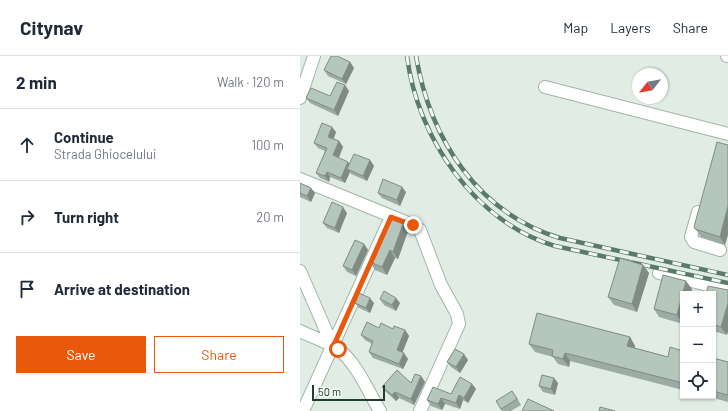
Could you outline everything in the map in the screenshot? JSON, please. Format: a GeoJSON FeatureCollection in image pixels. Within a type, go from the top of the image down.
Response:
{"type":"FeatureCollection","features":[{"type":"Feature","properties":{"kind":"street"},"geometry":{"type":"LineString","coordinates":[[300,98],[314,56]]}},
{"type":"Feature","properties":{"kind":"street"},"geometry":{"type":"LineString","coordinates":[[545,87],[724,132],[716,147]]}},
{"type":"Feature","properties":{"kind":"street"},"geometry":{"type":"LineString","coordinates":[[300,179],[413,225],[420,230],[441,285],[459,320],[458,329],[420,411]]}},
{"type":"Feature","properties":{"kind":"street"},"geometry":{"type":"LineString","coordinates":[[702,199],[692,237],[697,244],[720,250]]}},
{"type":"Feature","properties":{"kind":"street"},"geometry":{"type":"LineString","coordinates":[[303,411],[391,217]]}},
{"type":"Feature","properties":{"kind":"street"},"geometry":{"type":"LineString","coordinates":[[300,271],[333,347]]}},
{"type":"Feature","properties":{"kind":"street"},"geometry":{"type":"LineString","coordinates":[[659,273],[728,290]]}},
{"type":"Feature","properties":{"kind":"street"},"geometry":{"type":"LineString","coordinates":[[300,331],[338,349],[349,360],[380,411]]}},
{"type":"Feature","properties":{"kind":"building"},"geometry":{"type":"Polygon","coordinates":[[[331,56],[337,56],[350,62],[342,79],[324,70],[331,56]]]}},
{"type":"Feature","properties":{"kind":"building"},"geometry":{"type":"Polygon","coordinates":[[[337,82],[345,85],[334,110],[306,98],[311,88],[330,96],[337,82]]]}},
{"type":"Feature","properties":{"kind":"building"},"geometry":{"type":"Polygon","coordinates":[[[322,123],[332,127],[328,137],[339,141],[333,155],[348,162],[341,178],[327,172],[325,176],[316,173],[327,148],[314,143],[322,123]]]}},
{"type":"Feature","properties":{"kind":"building"},"geometry":{"type":"Polygon","coordinates":[[[717,142],[728,145],[728,206],[720,237],[695,229],[694,227],[717,142]]]}},
{"type":"Feature","properties":{"kind":"building"},"geometry":{"type":"Polygon","coordinates":[[[354,154],[370,160],[363,176],[347,169],[354,154]]]}},
{"type":"Feature","properties":{"kind":"building"},"geometry":{"type":"Polygon","coordinates":[[[383,179],[402,187],[397,200],[378,193],[383,179]]]}},
{"type":"Feature","properties":{"kind":"building"},"geometry":{"type":"Polygon","coordinates":[[[300,183],[311,188],[307,196],[300,193],[300,183]]]}},
{"type":"Feature","properties":{"kind":"building"},"geometry":{"type":"Polygon","coordinates":[[[332,202],[343,207],[335,228],[323,223],[332,202]]]}},
{"type":"Feature","properties":{"kind":"building"},"geometry":{"type":"Polygon","coordinates":[[[390,219],[403,224],[393,252],[390,250],[382,267],[370,262],[376,248],[378,249],[390,219]]]}},
{"type":"Feature","properties":{"kind":"building"},"geometry":{"type":"Polygon","coordinates":[[[355,240],[364,244],[352,270],[343,266],[355,240]]]}},
{"type":"Feature","properties":{"kind":"building"},"geometry":{"type":"Polygon","coordinates":[[[620,258],[643,265],[632,304],[608,297],[620,258]]]}},
{"type":"Feature","properties":{"kind":"building"},"geometry":{"type":"Polygon","coordinates":[[[663,275],[686,281],[683,291],[680,291],[680,304],[677,315],[654,309],[663,275]]]}},
{"type":"Feature","properties":{"kind":"building"},"geometry":{"type":"Polygon","coordinates":[[[708,286],[728,290],[728,303],[721,327],[716,325],[716,291],[707,291],[708,286]]]}},
{"type":"Feature","properties":{"kind":"building"},"geometry":{"type":"Polygon","coordinates":[[[384,291],[396,298],[392,305],[380,299],[384,291]]]}},
{"type":"Feature","properties":{"kind":"building"},"geometry":{"type":"Polygon","coordinates":[[[359,293],[370,298],[366,308],[355,303],[359,293]]]}},
{"type":"Feature","properties":{"kind":"building"},"geometry":{"type":"Polygon","coordinates":[[[537,313],[630,337],[627,346],[668,357],[670,347],[680,350],[680,382],[565,353],[563,359],[552,356],[553,350],[529,344],[537,313]]]}},
{"type":"Feature","properties":{"kind":"building"},"geometry":{"type":"Polygon","coordinates":[[[367,322],[379,328],[381,323],[393,329],[394,326],[405,330],[397,350],[404,353],[399,364],[369,352],[373,341],[361,335],[367,322]]]}},
{"type":"Feature","properties":{"kind":"building"},"geometry":{"type":"Polygon","coordinates":[[[455,349],[464,354],[456,367],[447,362],[455,349]]]}},
{"type":"Feature","properties":{"kind":"building"},"geometry":{"type":"Polygon","coordinates":[[[716,359],[728,362],[728,395],[716,392],[716,359]]]}},
{"type":"Feature","properties":{"kind":"building"},"geometry":{"type":"Polygon","coordinates":[[[397,370],[411,383],[415,374],[421,376],[411,399],[395,392],[392,395],[382,387],[397,370]]]}},
{"type":"Feature","properties":{"kind":"building"},"geometry":{"type":"Polygon","coordinates":[[[542,375],[554,378],[551,389],[539,386],[542,375]]]}},
{"type":"Feature","properties":{"kind":"building"},"geometry":{"type":"Polygon","coordinates":[[[460,377],[472,384],[464,398],[459,395],[456,403],[441,398],[438,404],[427,400],[433,387],[451,394],[460,377]]]}},
{"type":"Feature","properties":{"kind":"building"},"geometry":{"type":"Polygon","coordinates":[[[512,391],[517,399],[501,409],[496,401],[512,391]]]}},
{"type":"Feature","properties":{"kind":"building"},"geometry":{"type":"Polygon","coordinates":[[[528,399],[554,411],[522,411],[528,399]]]}},
{"type":"Feature","properties":{"kind":"building"},"geometry":{"type":"Polygon","coordinates":[[[600,407],[615,411],[599,411],[600,407]]]}},
{"type":"Feature","properties":{"kind":"railway"},"geometry":{"type":"LineString","coordinates":[[407,56],[413,87],[423,117],[437,146],[455,173],[476,197],[500,218],[526,234],[555,246],[728,283]]}},
{"type":"Feature","properties":{"kind":"railway"},"geometry":{"type":"LineString","coordinates":[[416,56],[423,86],[433,116],[446,143],[462,168],[482,191],[504,211],[531,226],[560,238],[728,275]]}},
{"type":"Feature","properties":{"kind":"route"},"geometry":{"type":"LineString","coordinates":[[338,349],[333,347],[391,217],[413,225]]}}]}
